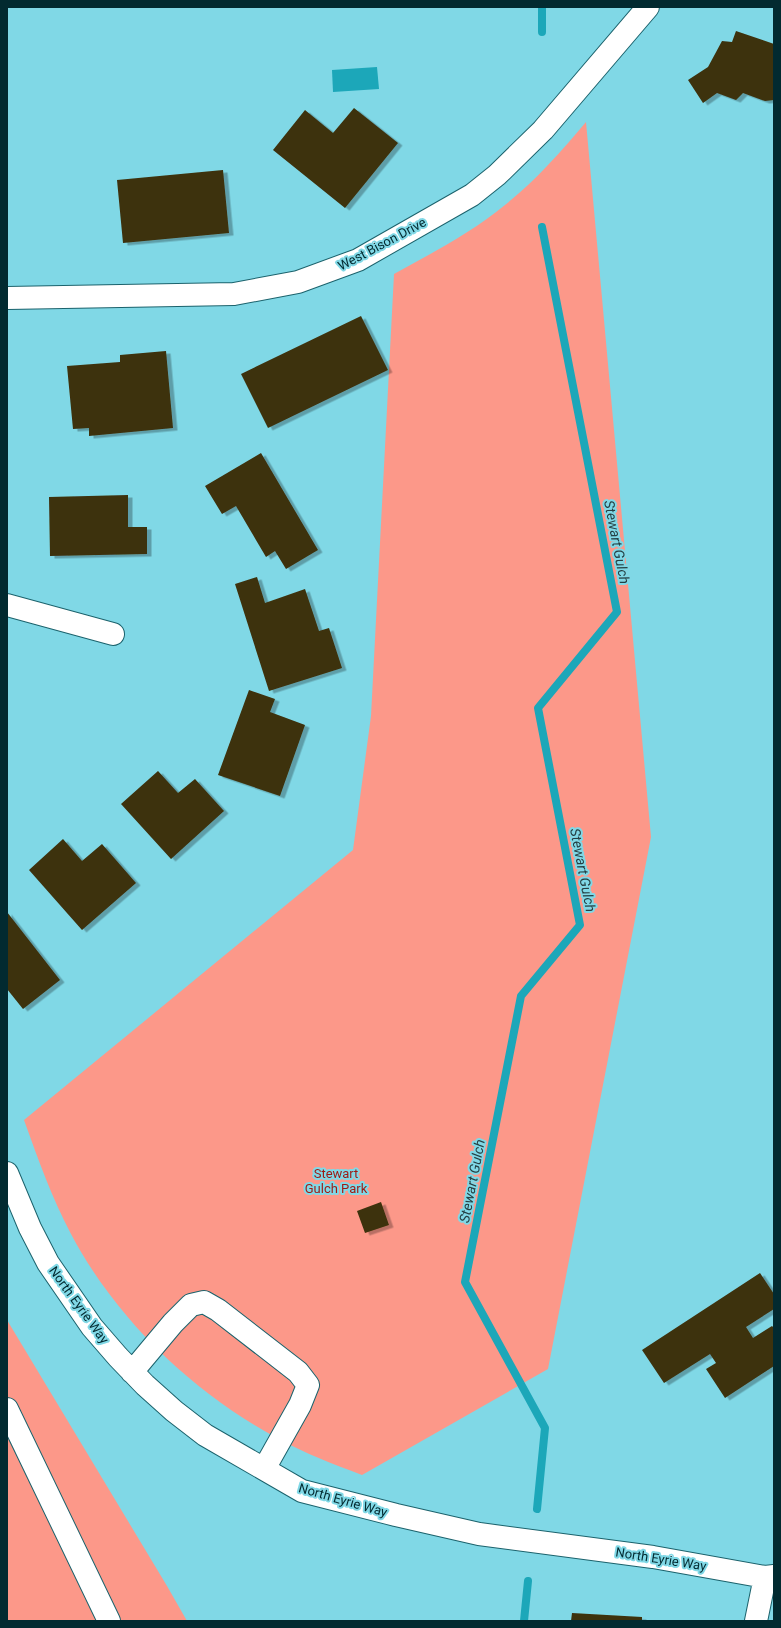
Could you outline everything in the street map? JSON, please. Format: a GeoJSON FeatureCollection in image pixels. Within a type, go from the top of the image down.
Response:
{"type":"FeatureCollection","features":[{"type":"Feature","properties":{"kind":"street","name":"West Bison Drive"},"geometry":{"type":"LineString","coordinates":[[7,298],[234,294],[298,282],[358,260],[472,195],[497,175],[543,130],[648,7]]}},
{"type":"Feature","properties":{"kind":"street"},"geometry":{"type":"LineString","coordinates":[[7,605],[113,634]]}},
{"type":"Feature","properties":{"kind":"street","name":"North Eyrie Way"},"geometry":{"type":"LineString","coordinates":[[7,1173],[30,1228],[48,1263],[92,1327],[132,1372],[174,1411],[205,1435],[302,1491],[479,1534],[653,1557],[770,1576]]}},
{"type":"Feature","properties":{"kind":"street"},"geometry":{"type":"LineString","coordinates":[[132,1372],[191,1304],[204,1302],[218,1310],[298,1372],[308,1385],[300,1405],[264,1469]]}},
{"type":"Feature","properties":{"kind":"street"},"geometry":{"type":"LineString","coordinates":[[7,1409],[109,1621]]}},
{"type":"Feature","properties":{"kind":"street"},"geometry":{"type":"LineString","coordinates":[[756,1621],[770,1576]]}},
{"type":"Feature","properties":{"kind":"green space","name":"Stewart Gulch Park"},"geometry":{"type":"Polygon","coordinates":[[[586,122],[651,837],[548,1369],[362,1475],[298,1449],[246,1420],[215,1399],[186,1376],[159,1351],[110,1295],[89,1265],[71,1234],[51,1192],[24,1120],[353,850],[371,716],[394,274],[465,234],[505,205],[547,166],[586,122]]]}},
{"type":"Feature","properties":{"kind":"green space"},"geometry":{"type":"Polygon","coordinates":[[[7,1320],[167,1586],[187,1621],[7,1621],[7,1320]]]}},
{"type":"Feature","properties":{"kind":"water"},"geometry":{"type":"Polygon","coordinates":[[[377,67],[379,89],[333,92],[332,70],[377,67]]]}},
{"type":"Feature","properties":{"kind":"building"},"geometry":{"type":"Polygon","coordinates":[[[736,31],[774,44],[774,100],[765,101],[743,93],[736,100],[717,93],[703,103],[688,80],[708,67],[722,41],[732,42],[736,31]]]}},
{"type":"Feature","properties":{"kind":"building"},"geometry":{"type":"Polygon","coordinates":[[[354,108],[398,143],[345,208],[273,150],[305,110],[333,133],[354,108]]]}},
{"type":"Feature","properties":{"kind":"building"},"geometry":{"type":"Polygon","coordinates":[[[223,170],[229,233],[123,243],[117,180],[223,170]]]}},
{"type":"Feature","properties":{"kind":"building"},"geometry":{"type":"Polygon","coordinates":[[[361,316],[388,370],[268,428],[241,374],[361,316]]]}},
{"type":"Feature","properties":{"kind":"building"},"geometry":{"type":"Polygon","coordinates":[[[166,351],[173,428],[89,436],[89,428],[73,429],[67,366],[120,362],[120,355],[166,351]]]}},
{"type":"Feature","properties":{"kind":"building"},"geometry":{"type":"Polygon","coordinates":[[[261,453],[318,550],[286,569],[275,551],[266,557],[236,506],[222,514],[205,486],[261,453]]]}},
{"type":"Feature","properties":{"kind":"building"},"geometry":{"type":"Polygon","coordinates":[[[128,495],[128,527],[147,527],[147,554],[50,556],[49,497],[128,495]]]}},
{"type":"Feature","properties":{"kind":"building"},"geometry":{"type":"Polygon","coordinates":[[[257,577],[265,603],[305,589],[319,631],[329,628],[342,668],[269,691],[235,584],[257,577]]]}},
{"type":"Feature","properties":{"kind":"building"},"geometry":{"type":"Polygon","coordinates":[[[249,690],[275,699],[270,712],[305,725],[280,796],[218,775],[249,690]]]}},
{"type":"Feature","properties":{"kind":"building"},"geometry":{"type":"Polygon","coordinates":[[[158,771],[178,793],[195,779],[224,811],[171,859],[121,804],[158,771]]]}},
{"type":"Feature","properties":{"kind":"building"},"geometry":{"type":"Polygon","coordinates":[[[63,839],[82,861],[102,844],[136,883],[82,930],[29,870],[63,839]]]}},
{"type":"Feature","properties":{"kind":"building"},"geometry":{"type":"Polygon","coordinates":[[[7,912],[60,980],[23,1009],[7,989],[7,912]]]}},
{"type":"Feature","properties":{"kind":"building"},"geometry":{"type":"Polygon","coordinates":[[[381,1202],[389,1225],[365,1233],[357,1211],[381,1202]]]}},
{"type":"Feature","properties":{"kind":"building"},"geometry":{"type":"Polygon","coordinates":[[[760,1273],[774,1294],[774,1309],[746,1327],[753,1338],[772,1326],[774,1328],[774,1366],[725,1398],[706,1369],[716,1363],[710,1354],[664,1383],[642,1350],[760,1273]]]}},
{"type":"Feature","properties":{"kind":"building"},"geometry":{"type":"Polygon","coordinates":[[[572,1613],[642,1617],[642,1621],[571,1621],[572,1613]]]}},
{"type":"Feature","properties":{"kind":"waterway","name":"Stewart Gulch"},"geometry":{"type":"LineString","coordinates":[[542,7],[542,32]]}},
{"type":"Feature","properties":{"kind":"waterway","name":"Stewart Gulch"},"geometry":{"type":"LineString","coordinates":[[537,1509],[545,1428],[465,1282],[521,996],[580,925],[538,708],[617,612],[542,227]]}},
{"type":"Feature","properties":{"kind":"waterway","name":"Stewart Gulch"},"geometry":{"type":"LineString","coordinates":[[524,1621],[528,1581]]}}]}
